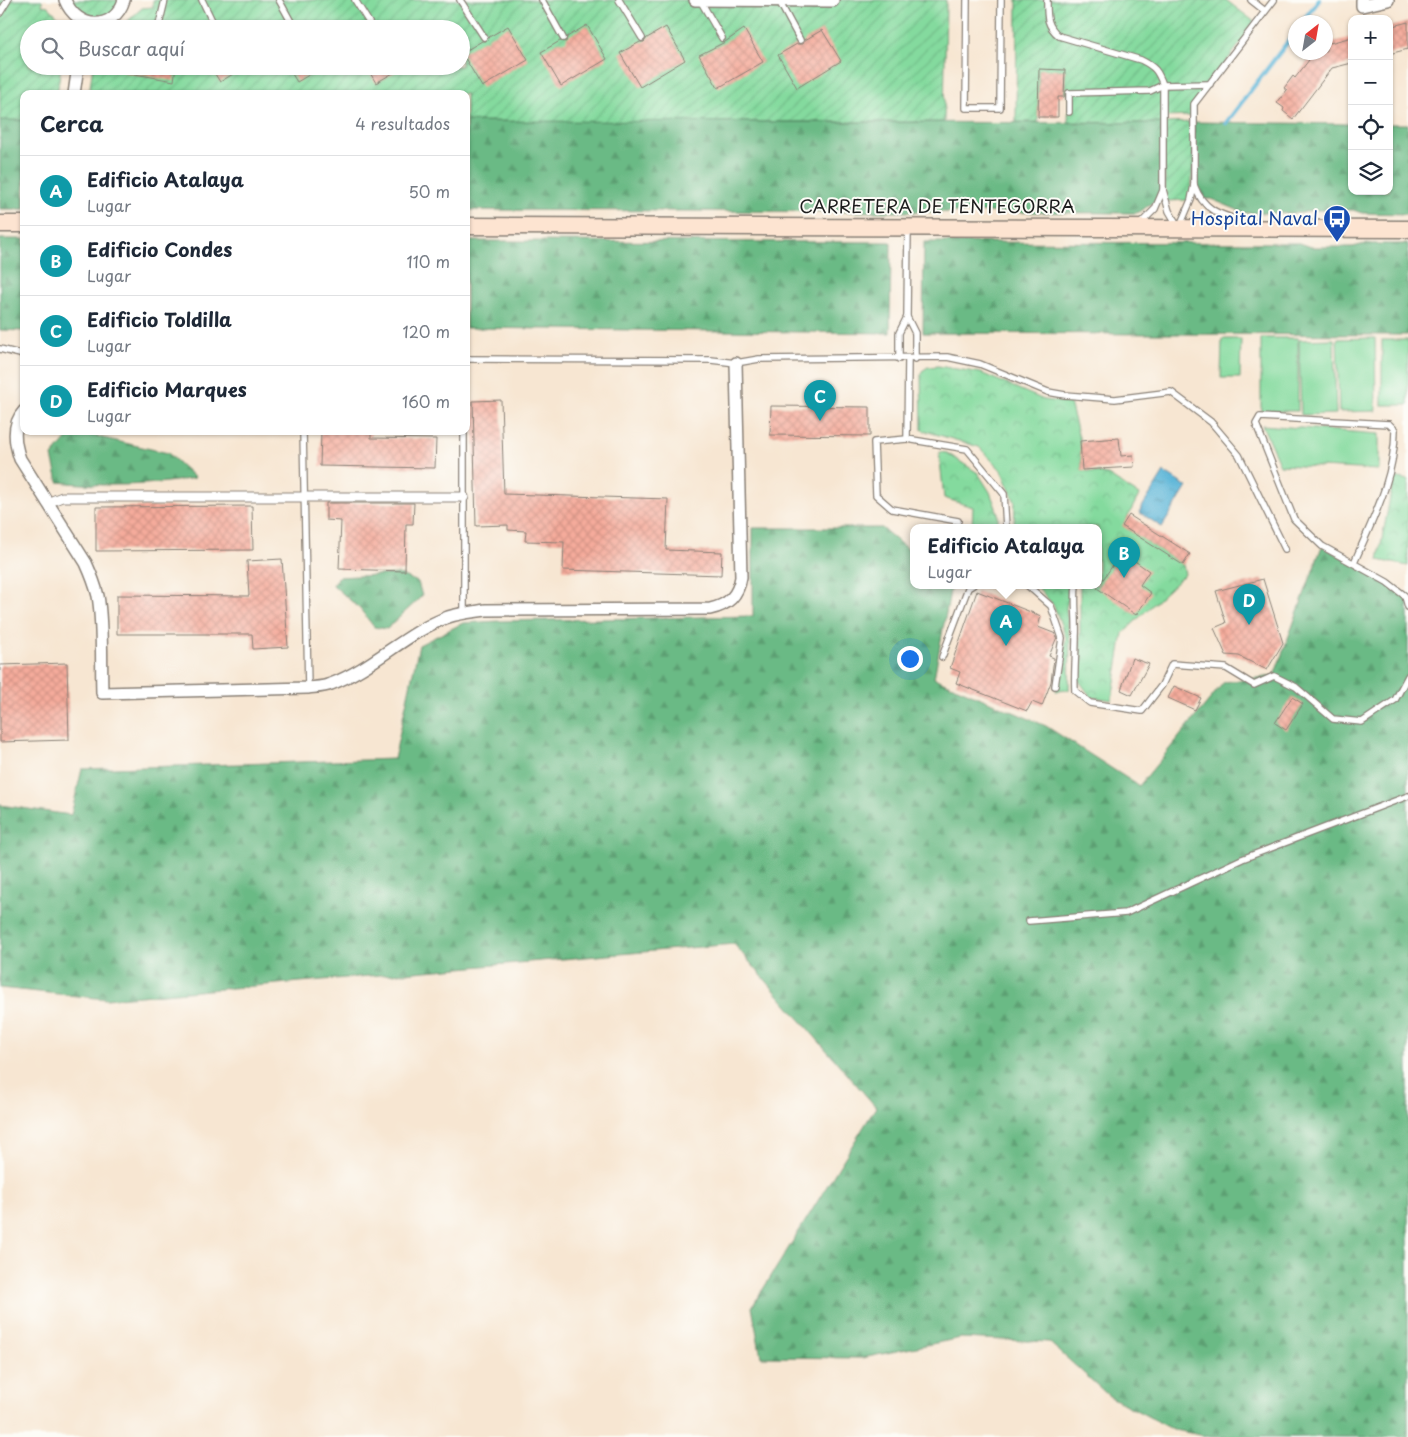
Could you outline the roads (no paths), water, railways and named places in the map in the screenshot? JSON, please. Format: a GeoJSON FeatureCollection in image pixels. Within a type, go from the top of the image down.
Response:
{"type":"FeatureCollection","features":[{"type":"Feature","properties":{"kind":"main road"},"geometry":{"type":"LineString","coordinates":[[0,224],[20,224]]}},
{"type":"Feature","properties":{"kind":"main road","name":"CARRETERA DE TENTEGORRA"},"geometry":{"type":"LineString","coordinates":[[470,226],[1408,229]]}},
{"type":"Feature","properties":{"kind":"street"},"geometry":{"type":"LineString","coordinates":[[65,0],[74,15],[80,20]]}},
{"type":"Feature","properties":{"kind":"street"},"geometry":{"type":"LineString","coordinates":[[108,20],[120,10],[124,0]]}},
{"type":"Feature","properties":{"kind":"street"},"geometry":{"type":"LineString","coordinates":[[694,0],[833,1]]}},
{"type":"Feature","properties":{"kind":"street"},"geometry":{"type":"LineString","coordinates":[[1362,0],[1362,6],[1388,0]]}},
{"type":"Feature","properties":{"kind":"street"},"geometry":{"type":"LineString","coordinates":[[75,90],[77,75]]}},
{"type":"Feature","properties":{"kind":"street"},"geometry":{"type":"LineString","coordinates":[[20,416],[16,426],[15,445],[20,459],[86,563],[93,579],[98,596],[102,693],[308,688],[329,685],[354,673],[431,625],[464,613],[486,610],[710,609],[729,601],[739,588],[741,577],[736,363]]}},
{"type":"Feature","properties":{"kind":"street"},"geometry":{"type":"LineString","coordinates":[[47,503],[62,497],[464,496]]}},
{"type":"Feature","properties":{"kind":"lane"},"geometry":{"type":"LineString","coordinates":[[0,13],[8,0]]}},
{"type":"Feature","properties":{"kind":"lane"},"geometry":{"type":"LineString","coordinates":[[160,20],[165,0]]}},
{"type":"Feature","properties":{"kind":"lane"},"geometry":{"type":"LineString","coordinates":[[202,0],[212,20]]}},
{"type":"Feature","properties":{"kind":"lane"},"geometry":{"type":"LineString","coordinates":[[279,0],[290,20]]}},
{"type":"Feature","properties":{"kind":"lane"},"geometry":{"type":"LineString","coordinates":[[355,0],[367,20]]}},
{"type":"Feature","properties":{"kind":"lane"},"geometry":{"type":"LineString","coordinates":[[460,0],[484,37]]}},
{"type":"Feature","properties":{"kind":"lane"},"geometry":{"type":"LineString","coordinates":[[542,0],[563,38]]}},
{"type":"Feature","properties":{"kind":"lane"},"geometry":{"type":"LineString","coordinates":[[619,0],[642,38]]}},
{"type":"Feature","properties":{"kind":"lane"},"geometry":{"type":"LineString","coordinates":[[700,0],[722,38]]}},
{"type":"Feature","properties":{"kind":"lane"},"geometry":{"type":"LineString","coordinates":[[967,0],[966,108],[1000,108],[1000,0]]}},
{"type":"Feature","properties":{"kind":"lane"},"geometry":{"type":"LineString","coordinates":[[1047,0],[1047,19],[1051,30],[1059,36],[1141,60],[1150,64],[1159,73],[1163,85],[1162,190],[1168,211],[1179,228]]}},
{"type":"Feature","properties":{"kind":"lane"},"geometry":{"type":"LineString","coordinates":[[1250,0],[1265,11]]}},
{"type":"Feature","properties":{"kind":"lane"},"geometry":{"type":"LineString","coordinates":[[1179,228],[1191,200],[1194,185],[1194,104],[1274,0]]}},
{"type":"Feature","properties":{"kind":"lane"},"geometry":{"type":"LineString","coordinates":[[779,1],[800,40]]}},
{"type":"Feature","properties":{"kind":"lane"},"geometry":{"type":"LineString","coordinates":[[1069,112],[1069,93],[1150,91],[1163,85],[1210,84]]}},
{"type":"Feature","properties":{"kind":"lane"},"geometry":{"type":"LineString","coordinates":[[1194,185],[1202,202],[1211,209],[1222,215],[1270,229]]}},
{"type":"Feature","properties":{"kind":"lane"},"geometry":{"type":"LineString","coordinates":[[1136,228],[1155,209],[1162,190]]}},
{"type":"Feature","properties":{"kind":"lane"},"geometry":{"type":"LineString","coordinates":[[899,359],[899,333],[907,317],[908,227]]}},
{"type":"Feature","properties":{"kind":"lane"},"geometry":{"type":"LineString","coordinates":[[907,317],[915,333],[915,359]]}},
{"type":"Feature","properties":{"kind":"lane"},"geometry":{"type":"LineString","coordinates":[[0,349],[20,354]]}},
{"type":"Feature","properties":{"kind":"lane"},"geometry":{"type":"LineString","coordinates":[[470,359],[711,360],[736,363],[759,359],[947,358],[980,364],[1048,392],[1065,395],[1115,399],[1171,392],[1212,422],[1239,455],[1285,549]]}},
{"type":"Feature","properties":{"kind":"lane"},"geometry":{"type":"LineString","coordinates":[[906,440],[908,359]]}},
{"type":"Feature","properties":{"kind":"lane"},"geometry":{"type":"LineString","coordinates":[[1354,563],[1388,482],[1395,445],[1395,430],[1389,424],[1260,417],[1256,424],[1294,519],[1322,546],[1387,582],[1405,596],[1408,607]]}},
{"type":"Feature","properties":{"kind":"lane"},"geometry":{"type":"LineString","coordinates":[[303,435],[308,688]]}},
{"type":"Feature","properties":{"kind":"lane"},"geometry":{"type":"LineString","coordinates":[[464,435],[464,613]]}},
{"type":"Feature","properties":{"kind":"lane"},"geometry":{"type":"LineString","coordinates":[[958,521],[892,509],[876,495],[874,442],[906,440],[967,449],[1004,494],[1006,524]]}},
{"type":"Feature","properties":{"kind":"lane"},"geometry":{"type":"LineString","coordinates":[[942,658],[968,589]]}},
{"type":"Feature","properties":{"kind":"lane"},"geometry":{"type":"LineString","coordinates":[[1032,589],[1051,606],[1062,638],[1055,686]]}},
{"type":"Feature","properties":{"kind":"lane"},"geometry":{"type":"LineString","coordinates":[[1075,589],[1075,691],[1090,703],[1142,712],[1162,685],[1172,664],[1226,668],[1254,685],[1274,676],[1296,688],[1333,719],[1362,722],[1395,700],[1408,676]]}},
{"type":"Feature","properties":{"kind":"lane"},"geometry":{"type":"LineString","coordinates":[[1029,921],[1126,913],[1242,859],[1408,796]]}},
{"type":"Feature","properties":{"kind":"water"},"geometry":{"type":"Polygon","coordinates":[[[1164,472],[1187,487],[1162,527],[1139,512],[1164,472]]]}},
{"type":"Feature","properties":{"kind":"waterway"},"geometry":{"type":"LineString","coordinates":[[1307,15],[1319,0]]}},
{"type":"Feature","properties":{"kind":"waterway"},"geometry":{"type":"LineString","coordinates":[[1226,123],[1288,42]]}},
{"type":"Feature","properties":{"kind":"place","name":"Hospital Naval"},"geometry":{"type":"Point","coordinates":[1337,243]}},
{"type":"Feature","properties":{"kind":"place","name":"Edificio Toldilla"},"geometry":{"type":"Point","coordinates":[820,421]}},
{"type":"Feature","properties":{"kind":"place","name":"Edificio Condes"},"geometry":{"type":"Point","coordinates":[1124,578]}},
{"type":"Feature","properties":{"kind":"place","name":"Edificio Marques"},"geometry":{"type":"Point","coordinates":[1249,625]}},
{"type":"Feature","properties":{"kind":"place","name":"Edificio Atalaya"},"geometry":{"type":"Point","coordinates":[1006,646]}}]}
